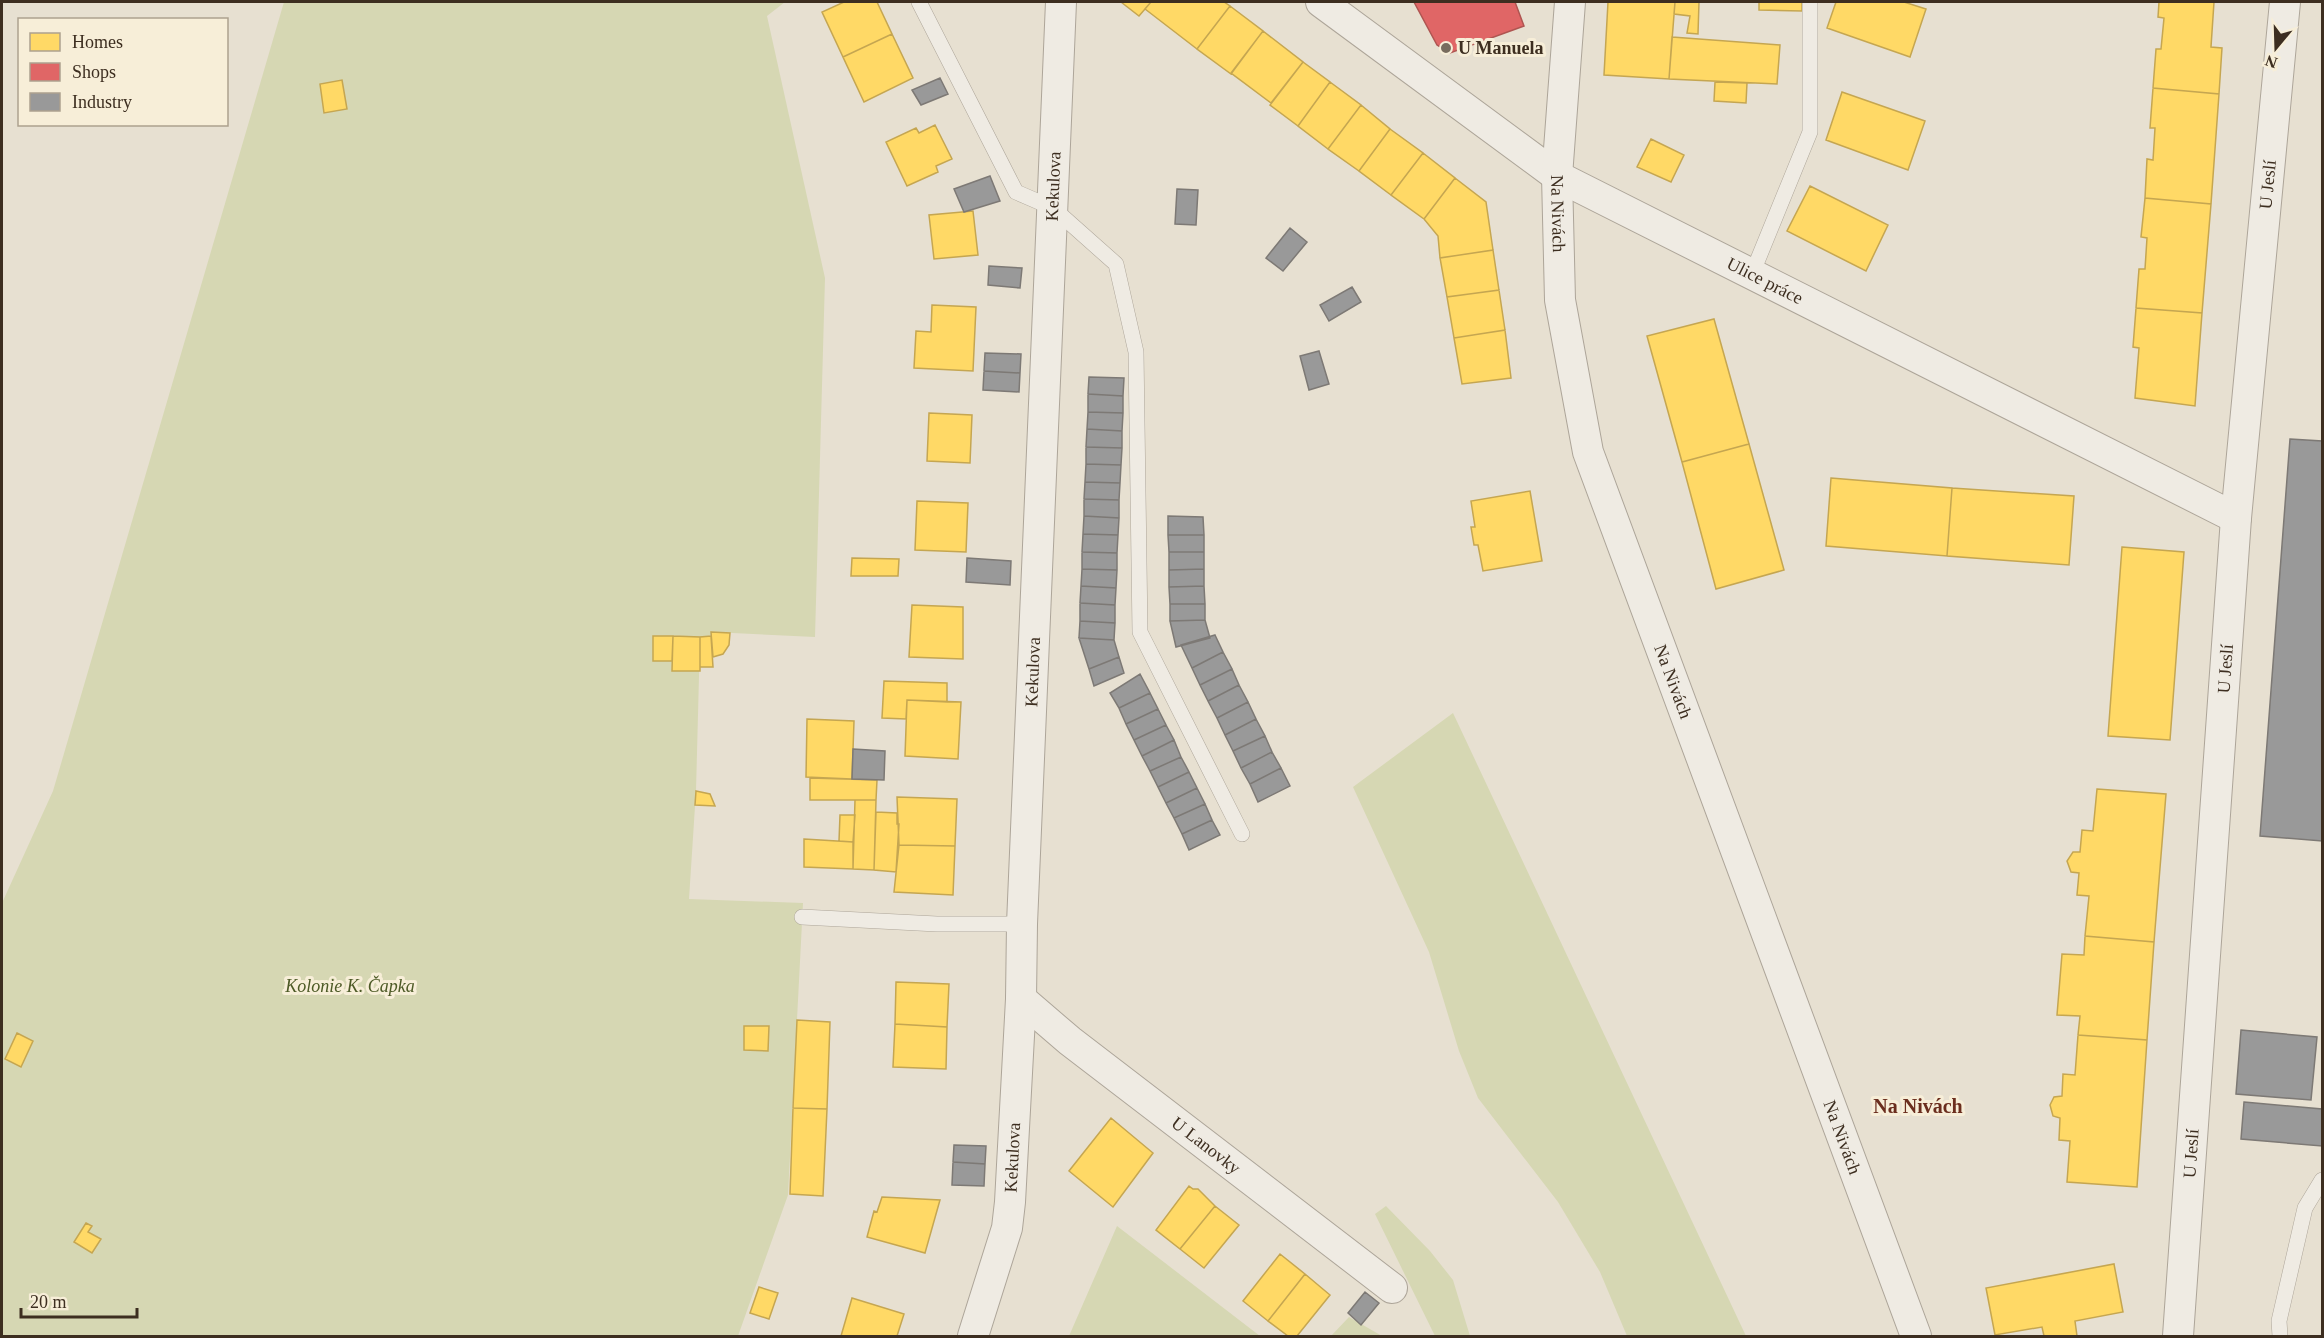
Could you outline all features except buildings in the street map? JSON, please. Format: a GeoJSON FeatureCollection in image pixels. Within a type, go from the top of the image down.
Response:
{"type":"FeatureCollection","features":[{"type":"Feature","properties":{"kind":"street","name":"Kekulova"},"geometry":{"type":"LineString","coordinates":[[973,1336],[1007,1228],[1021,999],[1022,924],[1061,2]]}},
{"type":"Feature","properties":{"kind":"street","name":"Ulice práce"},"geometry":{"type":"LineString","coordinates":[[1321,2],[1557,176],[2236,518]]}},
{"type":"Feature","properties":{"kind":"street","name":"Na Nivách"},"geometry":{"type":"LineString","coordinates":[[1570,2],[1557,176],[1560,300],[1588,452],[1916,1336]]}},
{"type":"Feature","properties":{"kind":"street","name":"U Jeslí"},"geometry":{"type":"LineString","coordinates":[[2178,1336],[2236,518],[2286,2]]}},
{"type":"Feature","properties":{"kind":"street","name":"U Lanovky"},"geometry":{"type":"LineString","coordinates":[[1021,999],[1070,1041],[1392,1288]]}},
{"type":"Feature","properties":{"kind":"lane"},"geometry":{"type":"LineString","coordinates":[[919,2],[1016,192],[1053,208],[1116,264],[1136,352],[1140,632],[1242,834]]}},
{"type":"Feature","properties":{"kind":"lane"},"geometry":{"type":"LineString","coordinates":[[1752,273],[1810,132],[1810,2]]}},
{"type":"Feature","properties":{"kind":"lane"},"geometry":{"type":"LineString","coordinates":[[802,917],[937,924],[1022,924]]}},
{"type":"Feature","properties":{"kind":"lane"},"geometry":{"type":"LineString","coordinates":[[2280,1336],[2279,1321],[2305,1208],[2322,1180]]}},
{"type":"Feature","properties":{"kind":"green space","name":"Kolonie K. Čapka"},"geometry":{"type":"Polygon","coordinates":[[[284,2],[785,2],[767,16],[825,278],[815,637],[711,632],[711,636],[700,638],[696,791],[689,899],[803,903],[788,1195],[738,1336],[2,1336],[2,903],[53,791],[284,2]]]}},
{"type":"Feature","properties":{"kind":"green space"},"geometry":{"type":"Polygon","coordinates":[[[1453,713],[1746,1336],[1627,1336],[1600,1272],[1558,1202],[1478,1098],[1459,1051],[1429,952],[1353,787],[1453,713]]]}},
{"type":"Feature","properties":{"kind":"green space"},"geometry":{"type":"Polygon","coordinates":[[[1386,1206],[1430,1251],[1453,1280],[1470,1336],[1435,1336],[1375,1214],[1386,1206]]]}},
{"type":"Feature","properties":{"kind":"green space"},"geometry":{"type":"Polygon","coordinates":[[[1117,1226],[1260,1336],[1069,1336],[1117,1226]]]}},
{"type":"Feature","properties":{"kind":"green space"},"geometry":{"type":"Polygon","coordinates":[[[1349,1317],[1382,1336],[1331,1336],[1349,1317]]]}},
{"type":"Feature","properties":{"kind":"place","name":"U Manuela"},"geometry":{"type":"Point","coordinates":[1446,48]}},
{"type":"Feature","properties":{"kind":"district","name":"Na Nivách"},"geometry":{"type":"Point","coordinates":[1918,1106]}}]}
